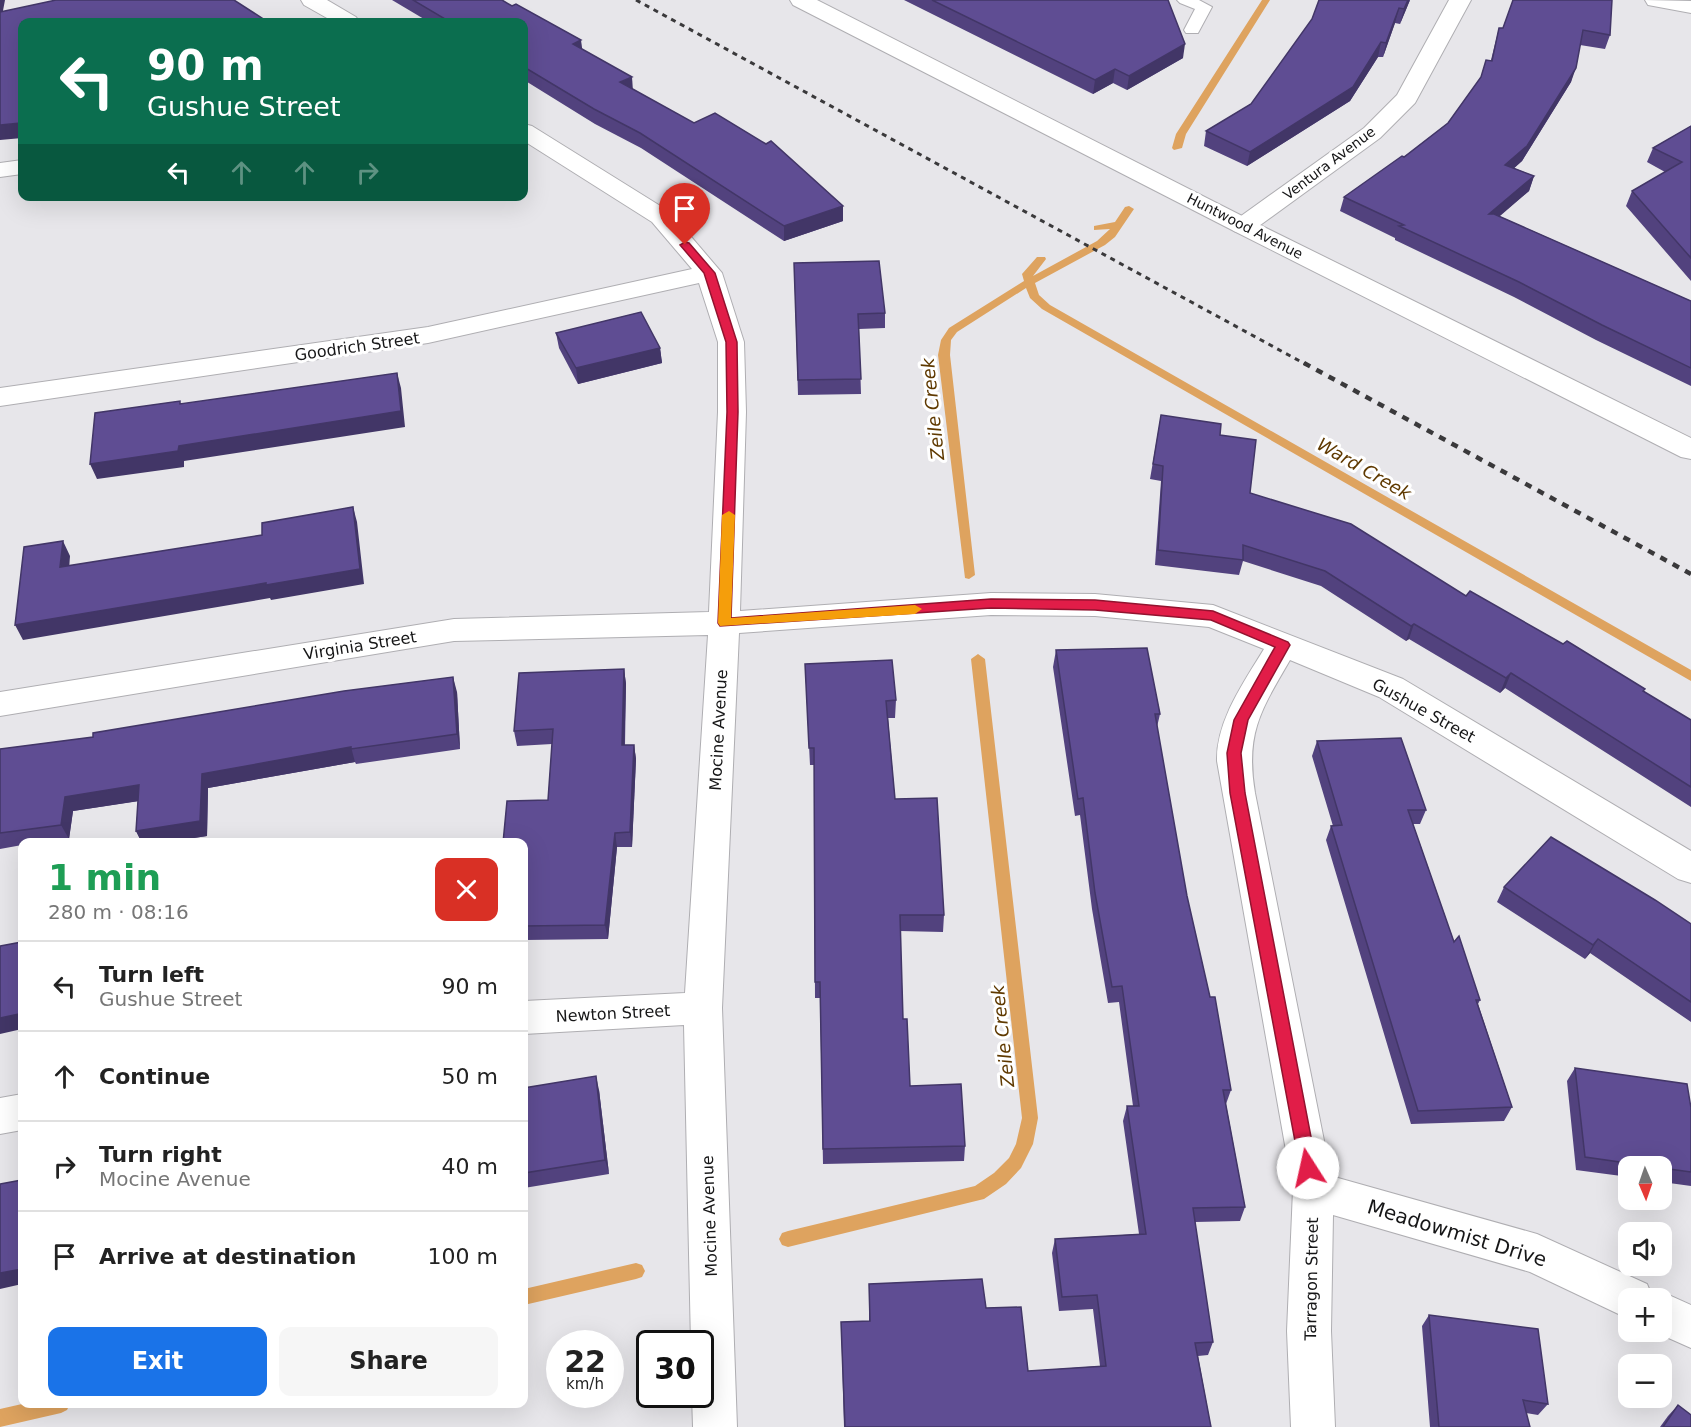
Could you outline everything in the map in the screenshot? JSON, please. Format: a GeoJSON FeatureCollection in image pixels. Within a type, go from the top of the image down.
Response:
{"type":"FeatureCollection","features":[{"type":"Feature","properties":{"kind":"street"},"geometry":{"type":"LineString","coordinates":[[312,0],[341,18]]}},
{"type":"Feature","properties":{"kind":"street","name":"Huntwood Avenue"},"geometry":{"type":"LineString","coordinates":[[801,0],[1691,450]]}},
{"type":"Feature","properties":{"kind":"street","name":"Ventura Avenue"},"geometry":{"type":"LineString","coordinates":[[1244,226],[1372,133],[1407,98],[1460,0]]}},
{"type":"Feature","properties":{"kind":"street"},"geometry":{"type":"LineString","coordinates":[[1656,0],[1691,7]]}},
{"type":"Feature","properties":{"kind":"street","name":"Mocine Avenue"},"geometry":{"type":"LineString","coordinates":[[528,134],[661,217],[709,273],[731,342],[732,412],[724,623],[703,1008],[715,1427]]}},
{"type":"Feature","properties":{"kind":"street"},"geometry":{"type":"LineString","coordinates":[[0,170],[18,168]]}},
{"type":"Feature","properties":{"kind":"street","name":"Goodrich Street"},"geometry":{"type":"LineString","coordinates":[[0,397],[428,335],[709,273]]}},
{"type":"Feature","properties":{"kind":"street","name":"Virginia Street"},"geometry":{"type":"LineString","coordinates":[[0,704],[454,630],[724,623],[991,604]]}},
{"type":"Feature","properties":{"kind":"street","name":"Gushue Street"},"geometry":{"type":"LineString","coordinates":[[991,604],[1095,605],[1213,616],[1391,688],[1691,869]]}},
{"type":"Feature","properties":{"kind":"street","name":"Tarragon Street"},"geometry":{"type":"LineString","coordinates":[[1283,645],[1241,720],[1234,753],[1238,793],[1313,1190],[1309,1331],[1313,1427]]}},
{"type":"Feature","properties":{"kind":"street","name":"Newton Street"},"geometry":{"type":"LineString","coordinates":[[528,1018],[703,1008]]}},
{"type":"Feature","properties":{"kind":"street"},"geometry":{"type":"LineString","coordinates":[[0,1116],[18,1113]]}},
{"type":"Feature","properties":{"kind":"street","name":"Meadowmist Drive"},"geometry":{"type":"LineString","coordinates":[[1313,1190],[1538,1254],[1618,1292]]}},
{"type":"Feature","properties":{"kind":"street"},"geometry":{"type":"LineString","coordinates":[[1672,1318],[1691,1327]]}},
{"type":"Feature","properties":{"kind":"lane"},"geometry":{"type":"LineString","coordinates":[[1185,0],[1204,7],[1192,30]]}},
{"type":"Feature","properties":{"kind":"building"},"geometry":{"type":"Polygon","coordinates":[[[56,0],[234,0],[262,18],[18,18],[18,123],[0,125],[0,12],[56,0]]]}},
{"type":"Feature","properties":{"kind":"building"},"geometry":{"type":"Polygon","coordinates":[[[413,0],[502,0],[512,6],[516,4],[581,40],[573,44],[632,77],[620,82],[694,123],[715,113],[766,144],[771,141],[843,206],[784,226],[640,133],[594,109],[528,69],[528,18],[443,18],[413,0]]]}},
{"type":"Feature","properties":{"kind":"building"},"geometry":{"type":"Polygon","coordinates":[[[932,0],[1168,0],[1185,44],[1129,76],[1115,69],[1095,80],[932,0]]]}},
{"type":"Feature","properties":{"kind":"building"},"geometry":{"type":"Polygon","coordinates":[[[1319,0],[1408,0],[1404,9],[1399,8],[1386,43],[1381,42],[1353,87],[1250,152],[1206,131],[1251,104],[1312,19],[1319,0]]]}},
{"type":"Feature","properties":{"kind":"building"},"geometry":{"type":"Polygon","coordinates":[[[1513,0],[1612,0],[1610,35],[1583,30],[1576,68],[1527,146],[1505,165],[1534,176],[1489,214],[1494,214],[1691,301],[1691,368],[1344,197],[1402,156],[1404,157],[1448,123],[1481,77],[1486,60],[1492,61],[1499,28],[1503,28],[1513,0]]]}},
{"type":"Feature","properties":{"kind":"building"},"geometry":{"type":"Polygon","coordinates":[[[1691,126],[1691,258],[1632,191],[1682,162],[1653,148],[1691,126]]]}},
{"type":"Feature","properties":{"kind":"building"},"geometry":{"type":"Polygon","coordinates":[[[879,261],[885,313],[858,314],[861,379],[798,380],[794,263],[879,261]]]}},
{"type":"Feature","properties":{"kind":"building"},"geometry":{"type":"Polygon","coordinates":[[[641,312],[660,348],[576,368],[556,333],[641,312]]]}},
{"type":"Feature","properties":{"kind":"building"},"geometry":{"type":"Polygon","coordinates":[[[397,373],[401,411],[179,446],[178,451],[90,464],[95,413],[180,401],[180,404],[397,373]]]}},
{"type":"Feature","properties":{"kind":"building"},"geometry":{"type":"Polygon","coordinates":[[[1161,415],[1221,424],[1220,435],[1256,440],[1250,493],[1351,524],[1466,596],[1470,591],[1563,644],[1567,641],[1691,720],[1691,787],[1511,673],[1506,678],[1414,624],[1411,626],[1325,571],[1243,545],[1243,560],[1158,550],[1163,466],[1153,464],[1161,415]]]}},
{"type":"Feature","properties":{"kind":"building"},"geometry":{"type":"Polygon","coordinates":[[[353,507],[360,569],[15,625],[24,547],[63,541],[60,567],[262,535],[262,523],[353,507]]]}},
{"type":"Feature","properties":{"kind":"building"},"geometry":{"type":"Polygon","coordinates":[[[1147,648],[1160,714],[1155,714],[1187,896],[1210,997],[1215,997],[1231,1090],[1223,1090],[1245,1207],[1193,1208],[1213,1342],[1195,1343],[1211,1427],[845,1427],[841,1322],[870,1321],[869,1284],[982,1279],[986,1308],[1021,1307],[1028,1371],[1106,1366],[1097,1295],[1062,1297],[1055,1239],[1146,1234],[1127,1106],[1139,1106],[1122,986],[1112,987],[1095,893],[1083,798],[1078,799],[1056,650],[1147,648]]]}},
{"type":"Feature","properties":{"kind":"building"},"geometry":{"type":"Polygon","coordinates":[[[892,660],[896,700],[886,701],[895,799],[937,798],[944,915],[900,915],[903,1019],[907,1019],[910,1086],[961,1084],[965,1146],[823,1149],[820,982],[815,982],[814,748],[809,748],[805,664],[892,660]]]}},
{"type":"Feature","properties":{"kind":"building"},"geometry":{"type":"Polygon","coordinates":[[[624,669],[622,745],[634,745],[630,832],[615,833],[605,925],[528,926],[528,838],[503,838],[507,801],[548,800],[553,729],[514,731],[519,673],[624,669]]]}},
{"type":"Feature","properties":{"kind":"building"},"geometry":{"type":"Polygon","coordinates":[[[453,677],[457,734],[351,749],[351,747],[202,774],[200,821],[136,831],[139,785],[65,797],[61,825],[0,833],[0,749],[93,737],[93,733],[344,691],[453,677]]]}},
{"type":"Feature","properties":{"kind":"building"},"geometry":{"type":"Polygon","coordinates":[[[1401,738],[1426,810],[1408,810],[1454,942],[1459,936],[1480,1000],[1476,1000],[1512,1107],[1418,1111],[1331,826],[1342,825],[1317,741],[1401,738]]]}},
{"type":"Feature","properties":{"kind":"building"},"geometry":{"type":"Polygon","coordinates":[[[1551,837],[1691,924],[1691,1002],[1598,939],[1593,945],[1504,887],[1551,837]]]}},
{"type":"Feature","properties":{"kind":"building"},"geometry":{"type":"Polygon","coordinates":[[[18,943],[18,1014],[0,1018],[0,946],[18,943]]]}},
{"type":"Feature","properties":{"kind":"building"},"geometry":{"type":"Polygon","coordinates":[[[1575,1068],[1687,1084],[1691,1108],[1691,1172],[1672,1169],[1672,1156],[1618,1156],[1618,1162],[1585,1157],[1575,1068]]]}},
{"type":"Feature","properties":{"kind":"building"},"geometry":{"type":"Polygon","coordinates":[[[596,1076],[605,1160],[528,1172],[528,1087],[596,1076]]]}},
{"type":"Feature","properties":{"kind":"building"},"geometry":{"type":"Polygon","coordinates":[[[18,1181],[18,1270],[0,1273],[0,1184],[18,1181]]]}},
{"type":"Feature","properties":{"kind":"building"},"geometry":{"type":"Polygon","coordinates":[[[1429,1315],[1538,1329],[1548,1404],[1523,1400],[1530,1427],[1439,1427],[1429,1315]]]}},
{"type":"Feature","properties":{"kind":"building"},"geometry":{"type":"Polygon","coordinates":[[[1678,1405],[1691,1415],[1691,1427],[1663,1427],[1678,1405]]]}},
{"type":"Feature","properties":{"kind":"waterway","name":"Ward Creek"},"geometry":{"type":"LineString","coordinates":[[1177,148],[1181,134],[1266,0]]}},
{"type":"Feature","properties":{"kind":"waterway","name":"Ward Creek"},"geometry":{"type":"LineString","coordinates":[[1119,224],[1129,209]]}},
{"type":"Feature","properties":{"kind":"waterway","name":"Ward Creek"},"geometry":{"type":"LineString","coordinates":[[1030,282],[1101,243],[1111,235],[1119,224]]}},
{"type":"Feature","properties":{"kind":"waterway","name":"Ward Creek"},"geometry":{"type":"LineString","coordinates":[[1098,228],[1119,224]]}},
{"type":"Feature","properties":{"kind":"waterway","name":"Ward Creek"},"geometry":{"type":"LineString","coordinates":[[1030,282],[1027,274],[1041,259]]}},
{"type":"Feature","properties":{"kind":"waterway","name":"Zeile Creek"},"geometry":{"type":"LineString","coordinates":[[969,575],[944,355],[946,340],[953,330],[1030,282]]}},
{"type":"Feature","properties":{"kind":"waterway","name":"Ward Creek"},"geometry":{"type":"LineString","coordinates":[[1030,282],[1034,296],[1046,307],[1691,676]]}},
{"type":"Feature","properties":{"kind":"waterway","name":"Zeile Creek"},"geometry":{"type":"LineString","coordinates":[[788,1239],[978,1193],[1009,1171],[1025,1144],[1030,1118],[978,659]]}},
{"type":"Feature","properties":{"kind":"waterway","name":"Zeile Creek"},"geometry":{"type":"LineString","coordinates":[[528,1296],[636,1271]]}},
{"type":"Feature","properties":{"kind":"waterway","name":"Zeile Creek"},"geometry":{"type":"LineString","coordinates":[[0,1418],[44,1408]]}},
{"type":"Feature","properties":{"kind":"railway"},"geometry":{"type":"LineString","coordinates":[[636,0],[1307,365]]}},
{"type":"Feature","properties":{"kind":"railway"},"geometry":{"type":"LineString","coordinates":[[1304,363],[1691,574]]}},
{"type":"Feature","properties":{"kind":"slow traffic"},"geometry":{"type":"LineString","coordinates":[[729,515],[724,623],[915,609]]}},
{"type":"Feature","properties":{"kind":"route"},"geometry":{"type":"LineString","coordinates":[[685,245],[709,273],[731,342],[732,412],[724,623],[991,604],[1095,605],[1213,616],[1283,645],[1241,720],[1234,753],[1238,793],[1308,1168]]}}]}
